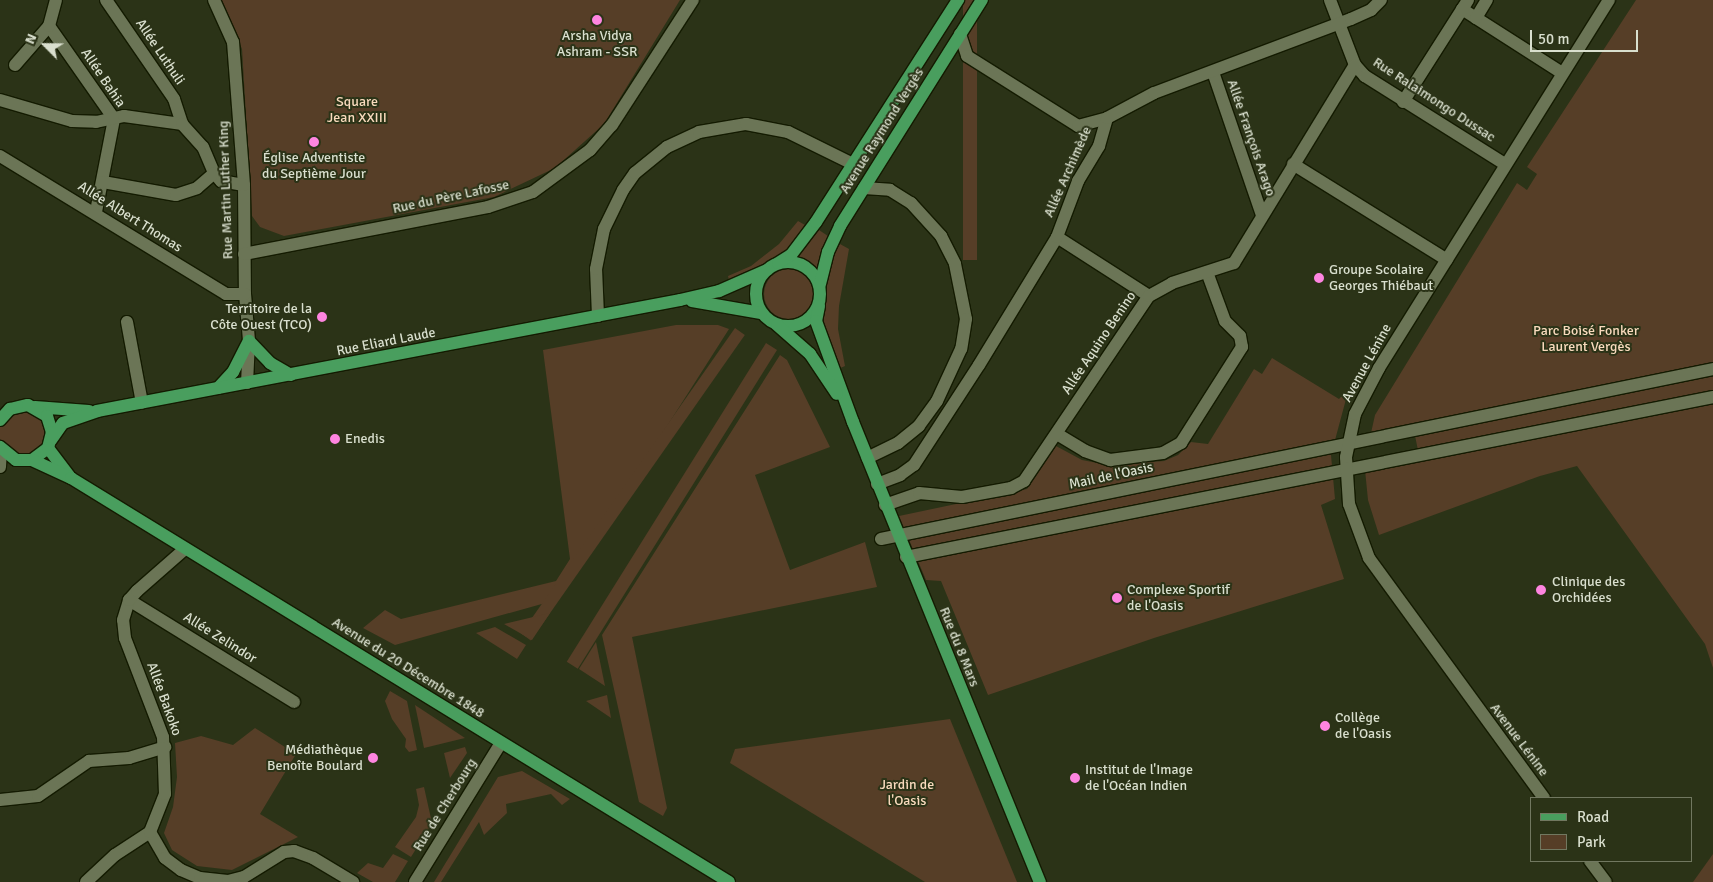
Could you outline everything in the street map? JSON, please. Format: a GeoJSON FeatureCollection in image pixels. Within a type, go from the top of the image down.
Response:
{"type":"FeatureCollection","features":[{"type":"Feature","properties":{"kind":"main road","name":"Avenue Raymond Vergès"},"geometry":{"type":"LineString","coordinates":[[773,267],[791,255],[853,164],[958,0]]}},
{"type":"Feature","properties":{"kind":"main road","name":"Avenue Raymond Vergès"},"geometry":{"type":"LineString","coordinates":[[820,284],[828,252],[864,188],[982,0]]}},
{"type":"Feature","properties":{"kind":"main road"},"geometry":{"type":"LineString","coordinates":[[788,262],[807,268],[820,284],[819,306],[807,321],[797,326],[777,325],[762,313],[756,295],[761,277],[773,267],[788,262]]}},
{"type":"Feature","properties":{"kind":"main road","name":"Rue Eliard Laude"},"geometry":{"type":"LineString","coordinates":[[32,460],[50,444],[63,422],[98,411],[680,300],[719,291],[773,267]]}},
{"type":"Feature","properties":{"kind":"main road","name":"Rue Eliard Laude"},"geometry":{"type":"LineString","coordinates":[[680,300],[762,313]]}},
{"type":"Feature","properties":{"kind":"main road","name":"Rue du 8 Mars"},"geometry":{"type":"LineString","coordinates":[[819,306],[818,327],[853,422],[906,557],[1040,882]]}},
{"type":"Feature","properties":{"kind":"main road","name":"Rue du 8 Mars"},"geometry":{"type":"LineString","coordinates":[[777,325],[810,354],[828,379],[853,422]]}},
{"type":"Feature","properties":{"kind":"main road"},"geometry":{"type":"LineString","coordinates":[[216,389],[228,378],[249,341],[270,363],[291,375]]}},
{"type":"Feature","properties":{"kind":"main road"},"geometry":{"type":"LineString","coordinates":[[241,358],[238,371],[246,383]]}},
{"type":"Feature","properties":{"kind":"main road","name":"Rue Eliard Laude"},"geometry":{"type":"LineString","coordinates":[[1,417],[15,407],[98,411]]}},
{"type":"Feature","properties":{"kind":"main road"},"geometry":{"type":"LineString","coordinates":[[34,407],[47,416],[50,444],[71,478]]}},
{"type":"Feature","properties":{"kind":"main road"},"geometry":{"type":"LineString","coordinates":[[0,448],[16,460],[32,460],[71,478]]}},
{"type":"Feature","properties":{"kind":"main road","name":"Avenue du 20 Décembre 1848"},"geometry":{"type":"LineString","coordinates":[[71,478],[729,882]]}},
{"type":"Feature","properties":{"kind":"street"},"geometry":{"type":"LineString","coordinates":[[15,65],[49,26],[56,0]]}},
{"type":"Feature","properties":{"kind":"street","name":"Allée Luthuli"},"geometry":{"type":"LineString","coordinates":[[106,0],[174,99],[182,124]]}},
{"type":"Feature","properties":{"kind":"street","name":"Rue Martin Luther King"},"geometry":{"type":"LineString","coordinates":[[214,0],[233,42],[244,185],[245,294],[249,341],[246,383]]}},
{"type":"Feature","properties":{"kind":"street","name":"Rue du Père Lafosse"},"geometry":{"type":"LineString","coordinates":[[244,254],[488,208],[533,192],[590,150],[612,125],[693,0]]}},
{"type":"Feature","properties":{"kind":"street","name":"Rue Ralaimongo Dussac"},"geometry":{"type":"LineString","coordinates":[[1330,0],[1356,65],[1365,76],[1403,102],[1505,164]]}},
{"type":"Feature","properties":{"kind":"street","name":"Allée Archimède"},"geometry":{"type":"LineString","coordinates":[[877,484],[900,475],[914,465],[1057,237],[1078,181],[1099,146],[1107,118],[1154,93],[1371,10],[1381,0]]}},
{"type":"Feature","properties":{"kind":"street"},"geometry":{"type":"LineString","coordinates":[[1476,18],[1487,0]]}},
{"type":"Feature","properties":{"kind":"street","name":"Avenue Lénine"},"geometry":{"type":"LineString","coordinates":[[1543,797],[1370,558],[1352,517],[1345,471],[1348,442],[1365,392],[1505,164],[1610,0]]}},
{"type":"Feature","properties":{"kind":"street"},"geometry":{"type":"LineString","coordinates":[[1403,102],[1465,4],[1476,18],[1562,73]]}},
{"type":"Feature","properties":{"kind":"street","name":"Allée Bahia"},"geometry":{"type":"LineString","coordinates":[[49,26],[114,120],[96,212]]}},
{"type":"Feature","properties":{"kind":"street"},"geometry":{"type":"LineString","coordinates":[[960,34],[967,56],[1078,126],[1107,118]]}},
{"type":"Feature","properties":{"kind":"street"},"geometry":{"type":"LineString","coordinates":[[942,63],[967,56]]}},
{"type":"Feature","properties":{"kind":"street"},"geometry":{"type":"LineString","coordinates":[[1262,215],[1356,65]]}},
{"type":"Feature","properties":{"kind":"street","name":"Allée François Arago"},"geometry":{"type":"LineString","coordinates":[[1212,72],[1262,215]]}},
{"type":"Feature","properties":{"kind":"street"},"geometry":{"type":"LineString","coordinates":[[0,100],[72,120],[96,122],[114,120],[124,116],[182,124],[203,147],[214,173],[222,181],[244,185]]}},
{"type":"Feature","properties":{"kind":"street"},"geometry":{"type":"LineString","coordinates":[[598,316],[596,270],[604,229],[623,190],[635,173],[666,147],[699,132],[746,124],[788,132],[853,164]]}},
{"type":"Feature","properties":{"kind":"street","name":"Allée Albert Thomas"},"geometry":{"type":"LineString","coordinates":[[0,156],[96,212],[226,294],[245,294]]}},
{"type":"Feature","properties":{"kind":"street"},"geometry":{"type":"LineString","coordinates":[[1293,164],[1447,260]]}},
{"type":"Feature","properties":{"kind":"street"},"geometry":{"type":"LineString","coordinates":[[103,182],[176,195],[197,188],[214,173]]}},
{"type":"Feature","properties":{"kind":"street"},"geometry":{"type":"LineString","coordinates":[[864,188],[890,190],[911,203],[941,236],[958,273],[966,319],[961,349],[937,401],[919,426],[898,443],[867,458]]}},
{"type":"Feature","properties":{"kind":"street","name":"Allée Aquino Benino"},"geometry":{"type":"LineString","coordinates":[[885,505],[919,493],[962,497],[1018,485],[1030,476],[1149,296],[1172,283],[1234,263],[1262,215]]}},
{"type":"Feature","properties":{"kind":"street"},"geometry":{"type":"LineString","coordinates":[[1057,237],[1149,296]]}},
{"type":"Feature","properties":{"kind":"street"},"geometry":{"type":"LineString","coordinates":[[1057,434],[1085,451],[1110,460],[1163,454],[1181,443],[1242,347],[1240,336],[1225,321],[1207,272]]}},
{"type":"Feature","properties":{"kind":"street"},"geometry":{"type":"LineString","coordinates":[[127,322],[142,404]]}},
{"type":"Feature","properties":{"kind":"street","name":"Mail de l'Oasis"},"geometry":{"type":"LineString","coordinates":[[881,540],[1348,442],[1713,369]]}},
{"type":"Feature","properties":{"kind":"street"},"geometry":{"type":"LineString","coordinates":[[906,557],[1713,397]]}},
{"type":"Feature","properties":{"kind":"street"},"geometry":{"type":"LineString","coordinates":[[0,448],[0,465]]}},
{"type":"Feature","properties":{"kind":"street"},"geometry":{"type":"LineString","coordinates":[[129,600],[185,549]]}},
{"type":"Feature","properties":{"kind":"street","name":"Allée Zelindor"},"geometry":{"type":"LineString","coordinates":[[129,600],[294,702]]}},
{"type":"Feature","properties":{"kind":"street","name":"Allée Bakoko"},"geometry":{"type":"LineString","coordinates":[[129,600],[122,620],[125,638],[165,747],[165,794],[150,832]]}},
{"type":"Feature","properties":{"kind":"street","name":"Rue de Cherbourg"},"geometry":{"type":"LineString","coordinates":[[415,882],[501,743]]}},
{"type":"Feature","properties":{"kind":"street"},"geometry":{"type":"LineString","coordinates":[[0,800],[38,796],[89,760],[129,758],[165,747]]}},
{"type":"Feature","properties":{"kind":"street"},"geometry":{"type":"LineString","coordinates":[[86,882],[115,855],[150,832],[156,847],[173,865],[211,880],[244,877],[291,851],[313,858],[353,882]]}},
{"type":"Feature","properties":{"kind":"street"},"geometry":{"type":"LineString","coordinates":[[1591,862],[1606,882]]}},
{"type":"Feature","properties":{"kind":"green space","name":"Square Jean XXIII"},"geometry":{"type":"Polygon","coordinates":[[[221,0],[680,0],[604,124],[555,168],[494,197],[284,236],[260,227],[252,216],[242,49],[221,0]]]}},
{"type":"Feature","properties":{"kind":"green space"},"geometry":{"type":"Polygon","coordinates":[[[963,0],[977,0],[977,260],[963,260],[963,0]]]}},
{"type":"Feature","properties":{"kind":"green space","name":"Parc Boisé Fonker Laurent Vergès"},"geometry":{"type":"Polygon","coordinates":[[[1636,0],[1713,0],[1713,668],[1705,644],[1577,466],[1540,476],[1379,535],[1368,500],[1365,470],[1420,460],[1413,426],[1371,433],[1375,415],[1517,183],[1527,190],[1537,174],[1527,167],[1636,0]]]}},
{"type":"Feature","properties":{"kind":"green space"},"geometry":{"type":"Polygon","coordinates":[[[798,221],[805,225],[789,248],[754,271],[729,280],[728,276],[751,266],[779,244],[798,221]]]}},
{"type":"Feature","properties":{"kind":"green space"},"geometry":{"type":"Polygon","coordinates":[[[819,230],[828,236],[819,269],[798,257],[819,230]]]}},
{"type":"Feature","properties":{"kind":"green space"},"geometry":{"type":"Polygon","coordinates":[[[840,244],[849,249],[839,306],[838,329],[845,366],[838,369],[821,318],[830,261],[840,244]]]}},
{"type":"Feature","properties":{"kind":"green space"},"geometry":{"type":"Polygon","coordinates":[[[784,269],[794,269],[807,276],[814,289],[814,299],[807,312],[794,319],[784,319],[775,315],[768,308],[764,299],[764,289],[768,280],[775,273],[784,269]]]}},
{"type":"Feature","properties":{"kind":"green space"},"geometry":{"type":"Polygon","coordinates":[[[676,325],[718,325],[729,329],[556,600],[395,645],[363,628],[385,610],[401,619],[556,581],[570,559],[543,350],[676,325]]]}},
{"type":"Feature","properties":{"kind":"green space"},"geometry":{"type":"Polygon","coordinates":[[[735,328],[745,335],[531,640],[521,634],[735,328]]]}},
{"type":"Feature","properties":{"kind":"green space"},"geometry":{"type":"Polygon","coordinates":[[[766,343],[777,350],[578,669],[567,662],[766,343]]]}},
{"type":"Feature","properties":{"kind":"green space"},"geometry":{"type":"Polygon","coordinates":[[[780,355],[787,360],[830,447],[755,475],[790,570],[865,542],[877,587],[632,637],[667,808],[663,816],[639,802],[602,635],[780,355]]]}},
{"type":"Feature","properties":{"kind":"green space"},"geometry":{"type":"Polygon","coordinates":[[[1272,358],[1339,399],[1349,388],[1331,455],[1335,499],[1321,505],[1344,579],[1154,638],[988,695],[941,581],[926,580],[899,516],[1027,489],[1056,446],[1082,460],[1108,465],[1164,461],[1178,455],[1191,442],[1208,444],[1254,369],[1262,374],[1272,358]]]}},
{"type":"Feature","properties":{"kind":"green space"},"geometry":{"type":"Polygon","coordinates":[[[35,407],[52,432],[32,460],[0,447],[0,420],[3,415],[35,407]]]}},
{"type":"Feature","properties":{"kind":"green space"},"geometry":{"type":"Polygon","coordinates":[[[550,613],[532,640],[504,624],[550,613]]]}},
{"type":"Feature","properties":{"kind":"green space"},"geometry":{"type":"Polygon","coordinates":[[[495,627],[526,645],[517,659],[476,633],[495,627]]]}},
{"type":"Feature","properties":{"kind":"green space"},"geometry":{"type":"Polygon","coordinates":[[[596,642],[605,686],[579,669],[596,642]]]}},
{"type":"Feature","properties":{"kind":"green space"},"geometry":{"type":"Polygon","coordinates":[[[390,691],[407,701],[417,750],[409,752],[405,747],[406,739],[392,719],[385,701],[390,691]]]}},
{"type":"Feature","properties":{"kind":"green space"},"geometry":{"type":"Polygon","coordinates":[[[607,695],[611,718],[586,701],[607,695]]]}},
{"type":"Feature","properties":{"kind":"green space"},"geometry":{"type":"Polygon","coordinates":[[[415,705],[465,738],[424,748],[415,705]]]}},
{"type":"Feature","properties":{"kind":"green space","name":"Jardin de l'Oasis"},"geometry":{"type":"Polygon","coordinates":[[[950,719],[1017,882],[925,882],[730,763],[735,749],[950,719]]]}},
{"type":"Feature","properties":{"kind":"green space"},"geometry":{"type":"Polygon","coordinates":[[[255,728],[296,754],[260,814],[298,837],[232,870],[197,866],[172,850],[164,833],[173,807],[177,777],[175,743],[201,736],[233,745],[255,728]]]}},
{"type":"Feature","properties":{"kind":"green space"},"geometry":{"type":"Polygon","coordinates":[[[465,747],[467,753],[450,778],[444,753],[465,747]]]}},
{"type":"Feature","properties":{"kind":"green space"},"geometry":{"type":"Polygon","coordinates":[[[522,771],[570,799],[562,805],[551,794],[506,804],[507,813],[484,835],[479,822],[441,882],[434,882],[498,777],[522,771]]]}},
{"type":"Feature","properties":{"kind":"green space"},"geometry":{"type":"Polygon","coordinates":[[[424,787],[432,823],[411,857],[395,847],[416,817],[419,805],[416,789],[424,787]]]}},
{"type":"Feature","properties":{"kind":"green space"},"geometry":{"type":"Polygon","coordinates":[[[393,854],[408,861],[395,882],[373,882],[357,873],[368,863],[383,868],[393,854]]]}},
{"type":"Feature","properties":{"kind":"green space"},"geometry":{"type":"Polygon","coordinates":[[[1713,854],[1713,882],[1693,882],[1713,854]]]}},
{"type":"Feature","properties":{"kind":"place","name":"Arsha Vidya Ashram - SSR"},"geometry":{"type":"Point","coordinates":[597,20]}},
{"type":"Feature","properties":{"kind":"place","name":"Église Adventiste du Septième Jour"},"geometry":{"type":"Point","coordinates":[314,142]}},
{"type":"Feature","properties":{"kind":"place","name":"Groupe Scolaire Georges Thiébaut"},"geometry":{"type":"Point","coordinates":[1319,278]}},
{"type":"Feature","properties":{"kind":"place","name":"Territoire de la Côte Ouest (TCO)"},"geometry":{"type":"Point","coordinates":[322,317]}},
{"type":"Feature","properties":{"kind":"place","name":"Enedis"},"geometry":{"type":"Point","coordinates":[335,439]}},
{"type":"Feature","properties":{"kind":"place","name":"Clinique des Orchidées"},"geometry":{"type":"Point","coordinates":[1541,590]}},
{"type":"Feature","properties":{"kind":"place","name":"Complexe Sportif de l'Oasis"},"geometry":{"type":"Point","coordinates":[1117,598]}},
{"type":"Feature","properties":{"kind":"place","name":"Collège de l'Oasis"},"geometry":{"type":"Point","coordinates":[1325,726]}},
{"type":"Feature","properties":{"kind":"place","name":"Médiathèque Benoîte Boulard"},"geometry":{"type":"Point","coordinates":[373,758]}},
{"type":"Feature","properties":{"kind":"place","name":"Institut de l'Image de l'Océan Indien"},"geometry":{"type":"Point","coordinates":[1075,778]}}]}
